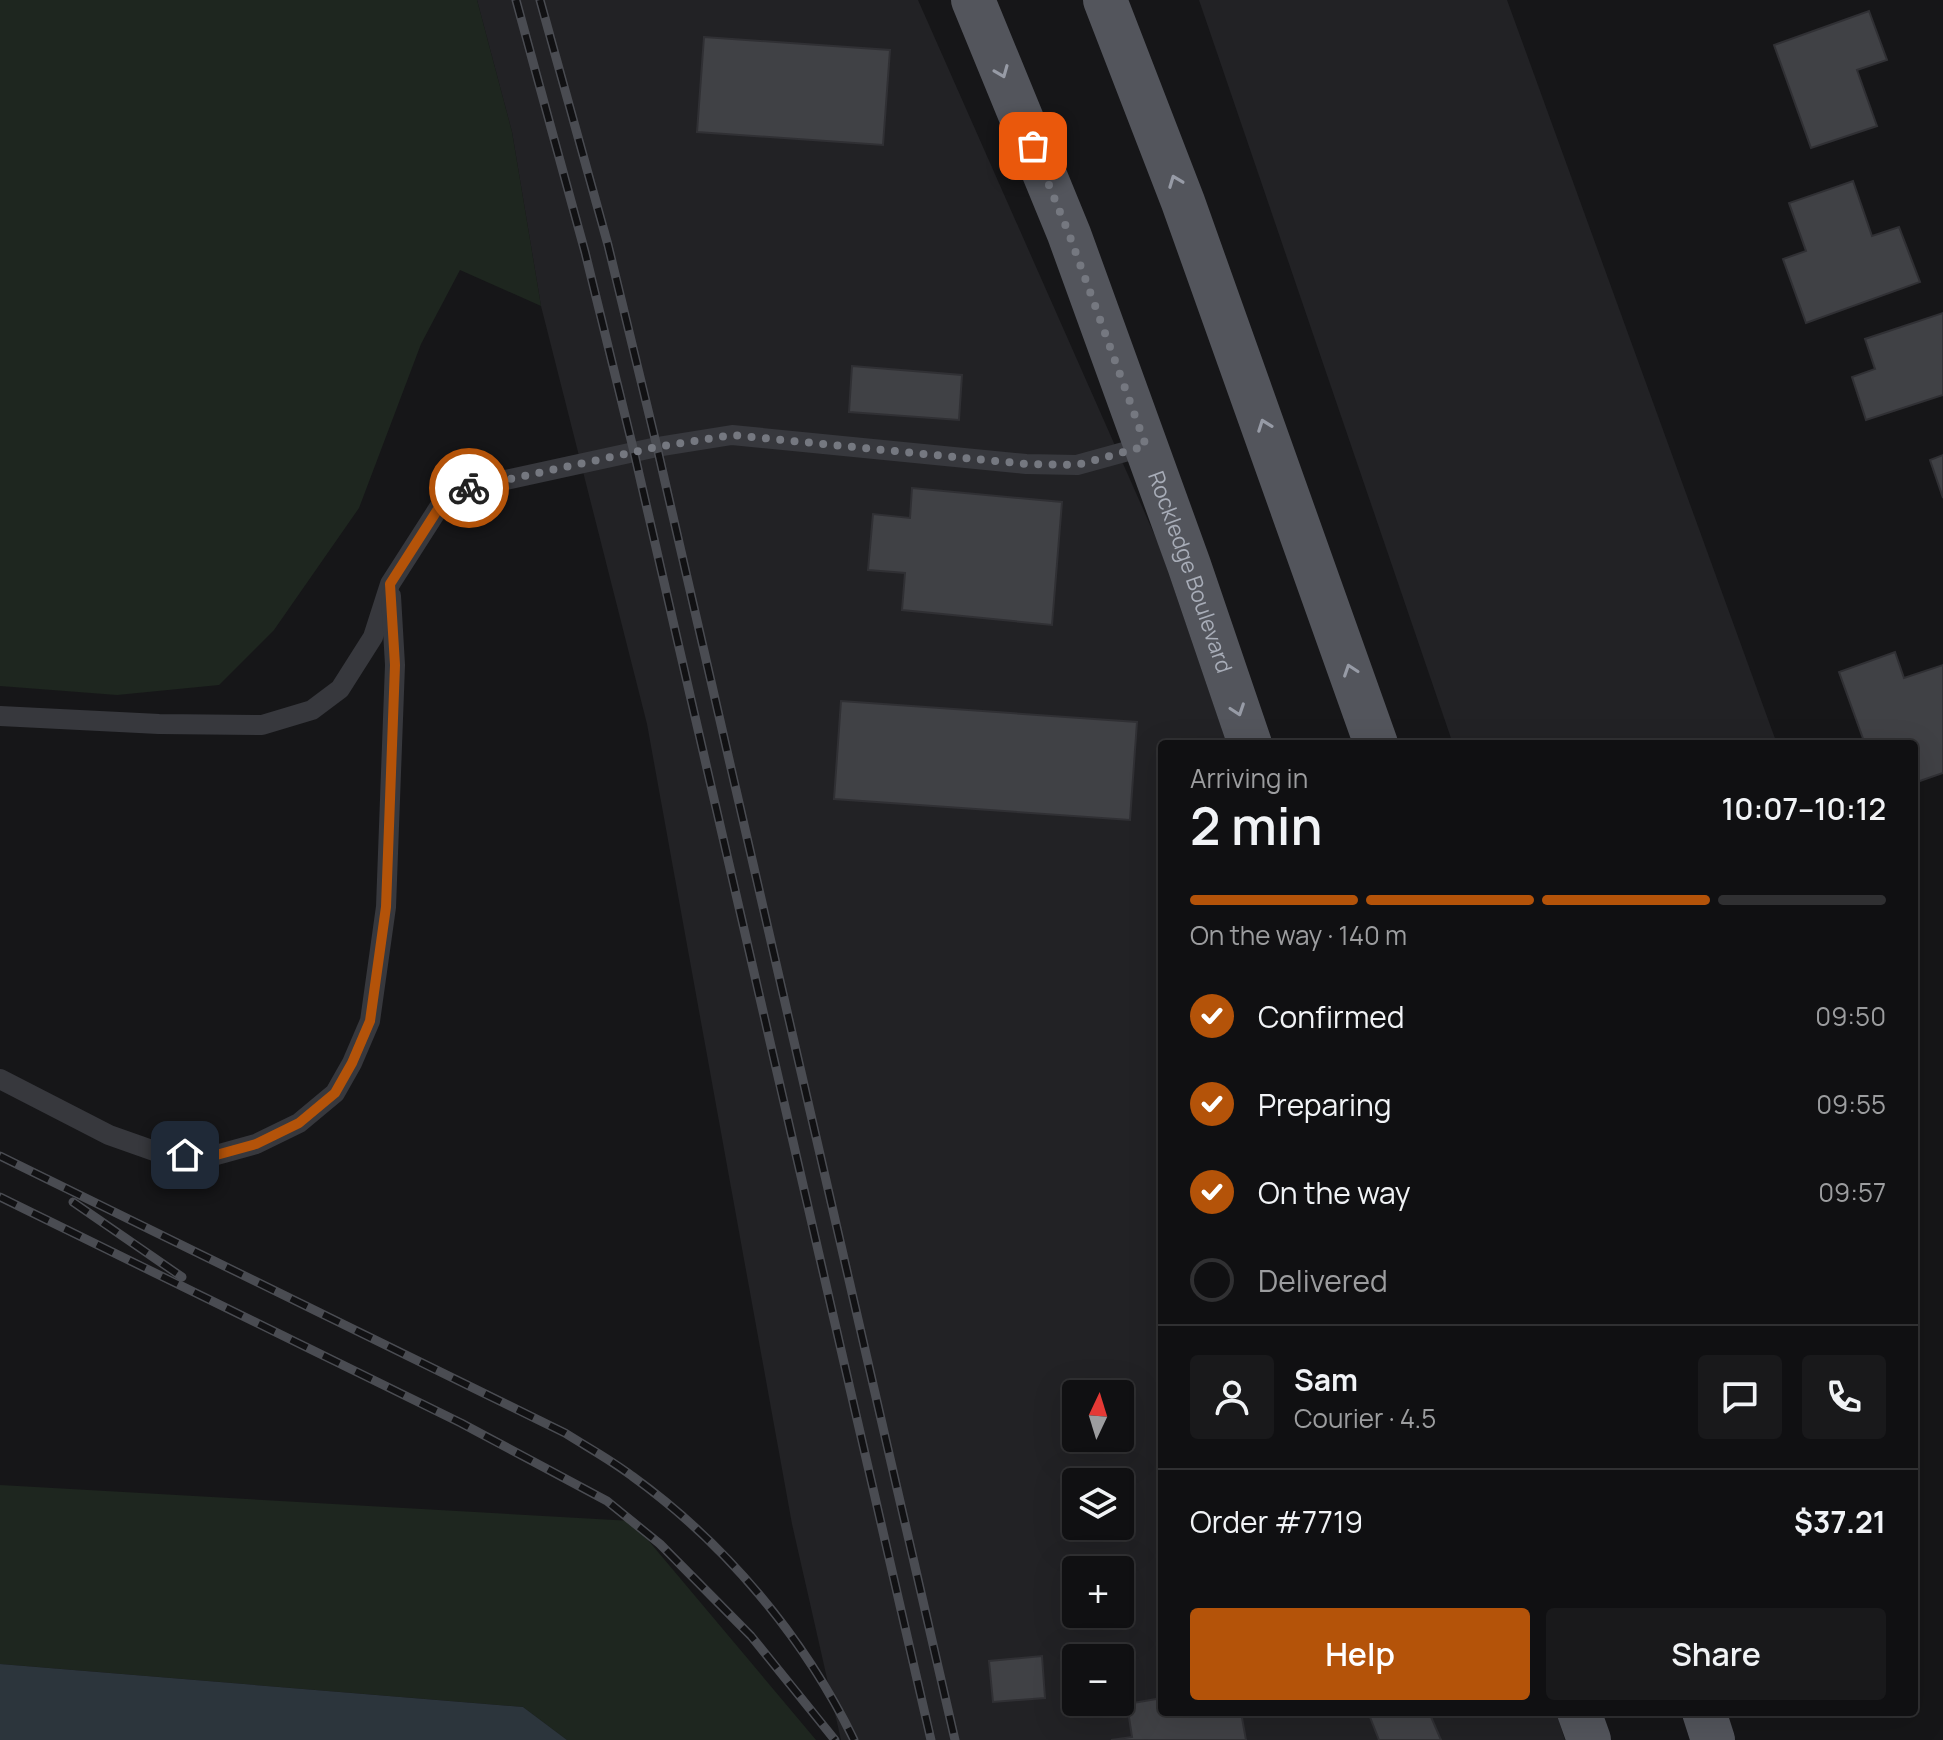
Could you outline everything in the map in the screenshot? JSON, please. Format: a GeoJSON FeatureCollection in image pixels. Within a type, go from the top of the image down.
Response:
{"type":"FeatureCollection","features":[{"type":"Feature","properties":{"kind":"main road","name":"Rockledge Boulevard"},"geometry":{"type":"LineString","coordinates":[[973,0],[1069,234],[1249,740]]}},
{"type":"Feature","properties":{"kind":"main road"},"geometry":{"type":"LineString","coordinates":[[1105,0],[1183,202],[1375,740]]}},
{"type":"Feature","properties":{"kind":"main road"},"geometry":{"type":"LineString","coordinates":[[1580,1716],[1589,1740]]}},
{"type":"Feature","properties":{"kind":"main road"},"geometry":{"type":"LineString","coordinates":[[1705,1716],[1713,1740]]}},
{"type":"Feature","properties":{"kind":"lane"},"geometry":{"type":"LineString","coordinates":[[0,716],[159,724],[262,725],[312,710],[340,689],[373,637],[390,584],[438,509],[469,488],[683,442],[732,435],[1039,465],[1077,465],[1146,446]]}},
{"type":"Feature","properties":{"kind":"lane"},"geometry":{"type":"LineString","coordinates":[[0,1079],[109,1135],[160,1153],[209,1157],[256,1144],[299,1123],[335,1093],[370,1021],[386,907],[395,665],[390,584]]}},
{"type":"Feature","properties":{"kind":"shaded area"},"geometry":{"type":"Polygon","coordinates":[[[0,0],[477,0],[512,132],[541,306],[460,270],[421,344],[359,508],[274,630],[219,685],[117,695],[0,686],[0,0]]]}},
{"type":"Feature","properties":{"kind":"shaded area"},"geometry":{"type":"Polygon","coordinates":[[[477,0],[918,0],[1159,545],[1226,740],[1158,740],[1158,1716],[1557,1716],[1565,1740],[841,1740],[792,1524],[647,724],[541,306],[512,132],[477,0]]]}},
{"type":"Feature","properties":{"kind":"shaded area"},"geometry":{"type":"Polygon","coordinates":[[[1199,0],[1507,0],[1776,740],[1452,740],[1199,0]]]}},
{"type":"Feature","properties":{"kind":"shaded area"},"geometry":{"type":"Polygon","coordinates":[[[0,1485],[632,1521],[816,1740],[567,1740],[523,1707],[0,1664],[0,1485]]]}},
{"type":"Feature","properties":{"kind":"shaded area"},"geometry":{"type":"Polygon","coordinates":[[[0,1664],[523,1707],[567,1740],[0,1740],[0,1664]]]}},
{"type":"Feature","properties":{"kind":"building"},"geometry":{"type":"Polygon","coordinates":[[[1869,11],[1887,60],[1857,70],[1877,126],[1811,148],[1774,45],[1869,11]]]}},
{"type":"Feature","properties":{"kind":"building"},"geometry":{"type":"Polygon","coordinates":[[[704,37],[890,50],[883,145],[697,132],[704,37]]]}},
{"type":"Feature","properties":{"kind":"building"},"geometry":{"type":"Polygon","coordinates":[[[1853,181],[1872,236],[1899,227],[1920,282],[1806,323],[1783,259],[1806,251],[1789,203],[1853,181]]]}},
{"type":"Feature","properties":{"kind":"building"},"geometry":{"type":"Polygon","coordinates":[[[1943,313],[1943,395],[1866,420],[1852,377],[1875,369],[1865,339],[1943,313]]]}},
{"type":"Feature","properties":{"kind":"building"},"geometry":{"type":"Polygon","coordinates":[[[852,366],[962,375],[959,420],[849,412],[852,366]]]}},
{"type":"Feature","properties":{"kind":"building"},"geometry":{"type":"Polygon","coordinates":[[[1943,455],[1943,498],[1930,460],[1943,455]]]}},
{"type":"Feature","properties":{"kind":"building"},"geometry":{"type":"Polygon","coordinates":[[[912,488],[1062,502],[1052,625],[902,610],[905,573],[868,570],[873,514],[910,518],[912,488]]]}},
{"type":"Feature","properties":{"kind":"building"},"geometry":{"type":"Polygon","coordinates":[[[1895,652],[1904,678],[1943,665],[1943,773],[1918,782],[1918,740],[1864,740],[1839,672],[1895,652]]]}},
{"type":"Feature","properties":{"kind":"building"},"geometry":{"type":"Polygon","coordinates":[[[841,701],[1137,722],[1130,820],[834,799],[841,701]]]}},
{"type":"Feature","properties":{"kind":"building"},"geometry":{"type":"Polygon","coordinates":[[[1042,1656],[1045,1698],[993,1702],[989,1661],[1042,1656]]]}},
{"type":"Feature","properties":{"kind":"building"},"geometry":{"type":"Polygon","coordinates":[[[1158,1699],[1158,1716],[1242,1716],[1246,1740],[1111,1740],[1132,1737],[1129,1716],[1134,1716],[1134,1703],[1158,1699]]]}},
{"type":"Feature","properties":{"kind":"building"},"geometry":{"type":"Polygon","coordinates":[[[1370,1716],[1431,1716],[1441,1740],[1379,1740],[1370,1716]]]}},
{"type":"Feature","properties":{"kind":"railway"},"geometry":{"type":"LineString","coordinates":[[516,0],[585,252],[634,452],[931,1740]]}},
{"type":"Feature","properties":{"kind":"railway"},"geometry":{"type":"LineString","coordinates":[[540,0],[608,245],[657,447],[955,1740]]}},
{"type":"Feature","properties":{"kind":"railway"},"geometry":{"type":"LineString","coordinates":[[0,1156],[565,1433],[616,1464],[699,1531],[759,1594],[811,1665],[854,1740]]}},
{"type":"Feature","properties":{"kind":"railway"},"geometry":{"type":"LineString","coordinates":[[0,1197],[461,1423],[607,1501],[660,1544],[751,1636],[835,1740]]}},
{"type":"Feature","properties":{"kind":"railway"},"geometry":{"type":"LineString","coordinates":[[73,1202],[182,1277]]}},
{"type":"Feature","properties":{"kind":"way so far"},"geometry":{"type":"LineString","coordinates":[[469,488],[657,447],[732,435],[1026,464],[1077,465],[1146,446],[1069,234],[1033,146]]}},
{"type":"Feature","properties":{"kind":"route"},"geometry":{"type":"LineString","coordinates":[[185,1155],[209,1157],[256,1144],[299,1123],[335,1093],[370,1021],[386,907],[395,665],[390,584],[438,509],[469,488]]}}]}
